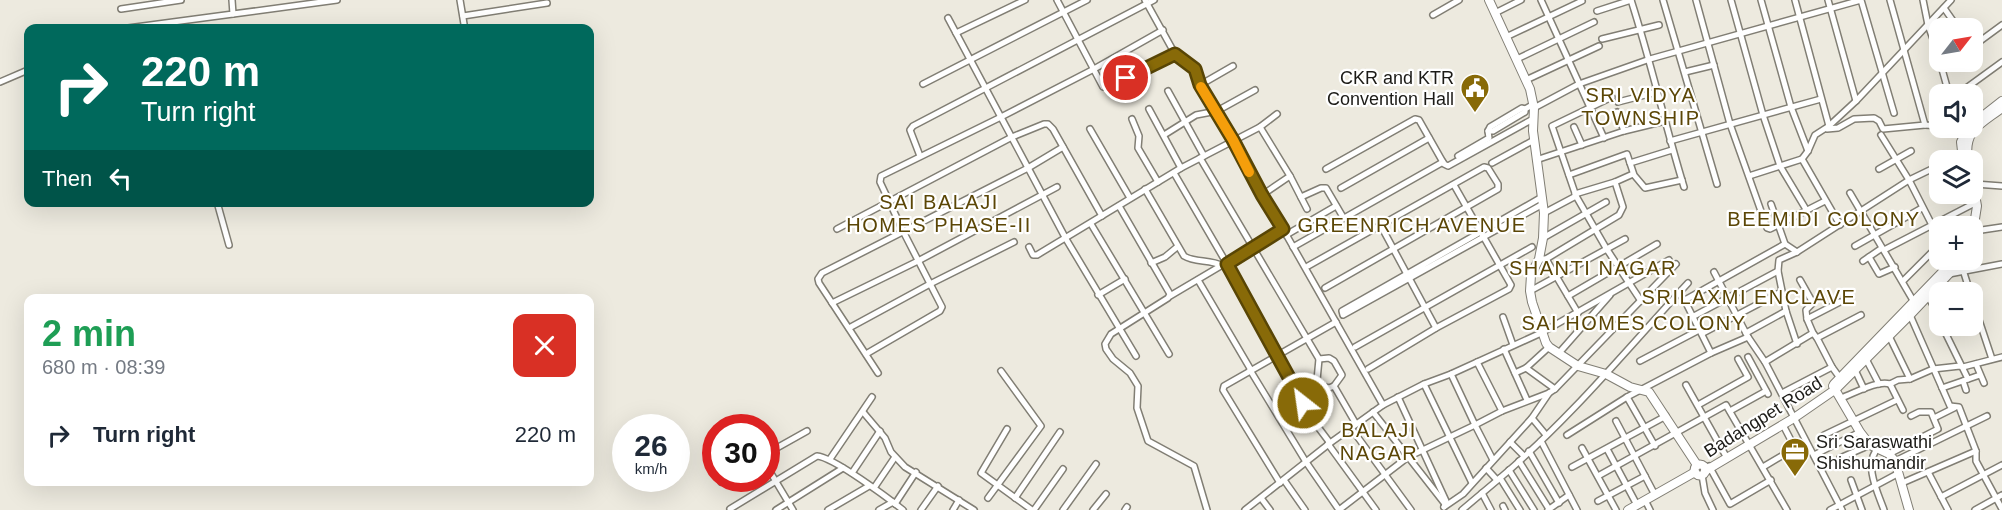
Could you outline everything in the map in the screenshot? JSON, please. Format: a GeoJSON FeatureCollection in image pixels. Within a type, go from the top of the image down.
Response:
{"type":"FeatureCollection","features":[{"type":"Feature","properties":{"kind":"main road"},"geometry":{"type":"LineString","coordinates":[[1489,0],[1526,80],[1534,106],[1534,140],[1544,213],[1543,259],[1531,275],[1530,291],[1541,333],[1549,347],[1578,366],[1606,374],[1630,387],[1643,389],[1653,397],[1703,470]]}},
{"type":"Feature","properties":{"kind":"main road"},"geometry":{"type":"LineString","coordinates":[[1983,117],[2002,101]]}},
{"type":"Feature","properties":{"kind":"main road"},"geometry":{"type":"LineString","coordinates":[[1983,119],[2002,108]]}},
{"type":"Feature","properties":{"kind":"main road"},"geometry":{"type":"LineString","coordinates":[[1972,216],[1973,204]]}},
{"type":"Feature","properties":{"kind":"main road","name":"Badangpet Road"},"geometry":{"type":"LineString","coordinates":[[1750,443],[1793,416],[1855,370],[1910,315],[1946,270]]}},
{"type":"Feature","properties":{"kind":"main road","name":"Badangpet Road"},"geometry":{"type":"LineString","coordinates":[[1834,387],[1914,302],[1953,270]]}},
{"type":"Feature","properties":{"kind":"main road"},"geometry":{"type":"LineString","coordinates":[[1834,387],[1860,432],[1894,461],[1909,510]]}},
{"type":"Feature","properties":{"kind":"main road","name":"Badangpet Road"},"geometry":{"type":"LineString","coordinates":[[1637,508],[1655,495],[1783,425],[1793,416]]}},
{"type":"Feature","properties":{"kind":"main road","name":"Badangpet Road"},"geometry":{"type":"LineString","coordinates":[[1628,510],[1648,507],[1703,470]]}},
{"type":"Feature","properties":{"kind":"street"},"geometry":{"type":"LineString","coordinates":[[121,9],[181,0]]}},
{"type":"Feature","properties":{"kind":"street"},"geometry":{"type":"LineString","coordinates":[[232,0],[233,14]]}},
{"type":"Feature","properties":{"kind":"street"},"geometry":{"type":"LineString","coordinates":[[178,24],[332,0]]}},
{"type":"Feature","properties":{"kind":"street"},"geometry":{"type":"LineString","coordinates":[[460,0],[465,24]]}},
{"type":"Feature","properties":{"kind":"street"},"geometry":{"type":"LineString","coordinates":[[956,33],[1024,0]]}},
{"type":"Feature","properties":{"kind":"street"},"geometry":{"type":"LineString","coordinates":[[1057,0],[1098,80],[1106,88],[1175,54]]}},
{"type":"Feature","properties":{"kind":"street"},"geometry":{"type":"LineString","coordinates":[[923,84],[1087,0]]}},
{"type":"Feature","properties":{"kind":"street"},"geometry":{"type":"LineString","coordinates":[[920,156],[910,134],[912,126],[986,89],[1146,2],[1154,0]]}},
{"type":"Feature","properties":{"kind":"street"},"geometry":{"type":"LineString","coordinates":[[1433,15],[1459,0]]}},
{"type":"Feature","properties":{"kind":"street"},"geometry":{"type":"LineString","coordinates":[[1495,13],[1521,0]]}},
{"type":"Feature","properties":{"kind":"street"},"geometry":{"type":"LineString","coordinates":[[1541,0],[1604,138]]}},
{"type":"Feature","properties":{"kind":"street"},"geometry":{"type":"LineString","coordinates":[[1605,0],[1607,8]]}},
{"type":"Feature","properties":{"kind":"street"},"geometry":{"type":"LineString","coordinates":[[1569,175],[1627,154],[1633,174],[1639,183],[1648,189],[1683,184],[1672,150],[1650,58],[1631,0],[1597,11]]}},
{"type":"Feature","properties":{"kind":"street"},"geometry":{"type":"LineString","coordinates":[[1663,0],[1717,184]]}},
{"type":"Feature","properties":{"kind":"street"},"geometry":{"type":"LineString","coordinates":[[1696,0],[1730,124],[1766,226],[1770,229],[1779,226],[1825,201]]}},
{"type":"Feature","properties":{"kind":"street"},"geometry":{"type":"LineString","coordinates":[[1731,0],[1780,166],[1808,211]]}},
{"type":"Feature","properties":{"kind":"street"},"geometry":{"type":"LineString","coordinates":[[1761,0],[1791,107],[1808,151]]}},
{"type":"Feature","properties":{"kind":"street"},"geometry":{"type":"LineString","coordinates":[[1795,0],[1827,127]]}},
{"type":"Feature","properties":{"kind":"street"},"geometry":{"type":"LineString","coordinates":[[1828,0],[1856,101]]}},
{"type":"Feature","properties":{"kind":"street"},"geometry":{"type":"LineString","coordinates":[[1458,156],[1489,138],[1490,127],[1522,108],[1525,110],[1579,84],[1650,58],[1861,0],[1894,113]]}},
{"type":"Feature","properties":{"kind":"street"},"geometry":{"type":"LineString","coordinates":[[1890,0],[1925,125]]}},
{"type":"Feature","properties":{"kind":"street"},"geometry":{"type":"LineString","coordinates":[[1923,0],[1929,28]]}},
{"type":"Feature","properties":{"kind":"street"},"geometry":{"type":"LineString","coordinates":[[1749,176],[1802,159],[1815,135],[1856,101],[1951,0]]}},
{"type":"Feature","properties":{"kind":"street"},"geometry":{"type":"LineString","coordinates":[[1506,37],[1582,1]]}},
{"type":"Feature","properties":{"kind":"street"},"geometry":{"type":"LineString","coordinates":[[1146,2],[1175,54],[1192,65],[1200,85],[1217,111],[1262,195],[1383,405]]}},
{"type":"Feature","properties":{"kind":"street"},"geometry":{"type":"LineString","coordinates":[[463,16],[547,3]]}},
{"type":"Feature","properties":{"kind":"street"},"geometry":{"type":"LineString","coordinates":[[1944,8],[1951,18]]}},
{"type":"Feature","properties":{"kind":"street"},"geometry":{"type":"LineString","coordinates":[[948,18],[1066,239],[1136,356]]}},
{"type":"Feature","properties":{"kind":"street"},"geometry":{"type":"LineString","coordinates":[[1517,59],[1594,22]]}},
{"type":"Feature","properties":{"kind":"street"},"geometry":{"type":"LineString","coordinates":[[1602,39],[1659,25]]}},
{"type":"Feature","properties":{"kind":"street"},"geometry":{"type":"LineString","coordinates":[[1983,39],[2002,25]]}},
{"type":"Feature","properties":{"kind":"street"},"geometry":{"type":"LineString","coordinates":[[866,354],[940,311],[942,305],[904,233],[880,182],[881,176],[1094,69],[1162,30]]}},
{"type":"Feature","properties":{"kind":"street"},"geometry":{"type":"LineString","coordinates":[[1526,80],[1599,46]]}},
{"type":"Feature","properties":{"kind":"street"},"geometry":{"type":"LineString","coordinates":[[1972,84],[2002,62]]}},
{"type":"Feature","properties":{"kind":"street"},"geometry":{"type":"LineString","coordinates":[[1685,72],[1714,65]]}},
{"type":"Feature","properties":{"kind":"street"},"geometry":{"type":"LineString","coordinates":[[1200,85],[1233,66]]}},
{"type":"Feature","properties":{"kind":"street"},"geometry":{"type":"LineString","coordinates":[[0,82],[24,72]]}},
{"type":"Feature","properties":{"kind":"street"},"geometry":{"type":"LineString","coordinates":[[1164,135],[1197,115],[1217,111],[1255,90]]}},
{"type":"Feature","properties":{"kind":"street"},"geometry":{"type":"LineString","coordinates":[[1168,91],[1253,248],[1319,359],[1317,380],[1321,386],[1329,388],[1334,386],[1342,375],[1341,371],[1329,358],[1319,359]]}},
{"type":"Feature","properties":{"kind":"street"},"geometry":{"type":"LineString","coordinates":[[1618,102],[1657,92]]}},
{"type":"Feature","properties":{"kind":"street"},"geometry":{"type":"LineString","coordinates":[[1612,97],[1552,125],[1576,195],[1606,248],[1641,301]]}},
{"type":"Feature","properties":{"kind":"street"},"geometry":{"type":"LineString","coordinates":[[1670,141],[1821,99]]}},
{"type":"Feature","properties":{"kind":"street"},"geometry":{"type":"LineString","coordinates":[[1149,109],[1181,168]]}},
{"type":"Feature","properties":{"kind":"street"},"geometry":{"type":"LineString","coordinates":[[1617,112],[1624,131]]}},
{"type":"Feature","properties":{"kind":"street"},"geometry":{"type":"LineString","coordinates":[[1029,247],[1035,256],[1181,168],[1260,127],[1277,114]]}},
{"type":"Feature","properties":{"kind":"street"},"geometry":{"type":"LineString","coordinates":[[1827,127],[1838,128],[1854,119],[1874,118],[1879,121],[1883,129],[1929,125]]}},
{"type":"Feature","properties":{"kind":"street"},"geometry":{"type":"LineString","coordinates":[[1132,119],[1139,136],[1138,148],[1158,182]]}},
{"type":"Feature","properties":{"kind":"street"},"geometry":{"type":"LineString","coordinates":[[1326,169],[1415,119],[1419,120],[1443,162],[1448,166],[1533,119]]}},
{"type":"Feature","properties":{"kind":"street"},"geometry":{"type":"LineString","coordinates":[[1536,160],[1624,131],[1665,121]]}},
{"type":"Feature","properties":{"kind":"street"},"geometry":{"type":"LineString","coordinates":[[837,229],[1012,137],[1037,125],[1048,124],[1064,147],[1102,216]]}},
{"type":"Feature","properties":{"kind":"street"},"geometry":{"type":"LineString","coordinates":[[1260,127],[1307,209]]}},
{"type":"Feature","properties":{"kind":"street"},"geometry":{"type":"LineString","coordinates":[[1574,127],[1582,145]]}},
{"type":"Feature","properties":{"kind":"street"},"geometry":{"type":"LineString","coordinates":[[1090,129],[1130,198]]}},
{"type":"Feature","properties":{"kind":"street"},"geometry":{"type":"LineString","coordinates":[[1881,135],[1909,180],[1929,220]]}},
{"type":"Feature","properties":{"kind":"street"},"geometry":{"type":"LineString","coordinates":[[1341,188],[1429,138]]}},
{"type":"Feature","properties":{"kind":"street"},"geometry":{"type":"LineString","coordinates":[[1492,163],[1534,140]]}},
{"type":"Feature","properties":{"kind":"street"},"geometry":{"type":"LineString","coordinates":[[878,373],[819,283],[818,279],[822,273],[904,233],[1064,147]]}},
{"type":"Feature","properties":{"kind":"street"},"geometry":{"type":"LineString","coordinates":[[1630,163],[1672,150]]}},
{"type":"Feature","properties":{"kind":"street"},"geometry":{"type":"LineString","coordinates":[[1879,169],[1911,151]]}},
{"type":"Feature","properties":{"kind":"street"},"geometry":{"type":"LineString","coordinates":[[1802,159],[1840,225]]}},
{"type":"Feature","properties":{"kind":"street"},"geometry":{"type":"LineString","coordinates":[[1293,247],[1443,162]]}},
{"type":"Feature","properties":{"kind":"street"},"geometry":{"type":"LineString","coordinates":[[1308,266],[1486,167],[1498,184],[1498,189],[1325,288]]}},
{"type":"Feature","properties":{"kind":"street"},"geometry":{"type":"LineString","coordinates":[[1797,344],[1781,292],[1779,260],[1797,252],[1909,180],[1929,170]]}},
{"type":"Feature","properties":{"kind":"street"},"geometry":{"type":"LineString","coordinates":[[1174,173],[1312,419],[1376,510]]}},
{"type":"Feature","properties":{"kind":"street"},"geometry":{"type":"LineString","coordinates":[[1544,213],[1576,195],[1633,174]]}},
{"type":"Feature","properties":{"kind":"street"},"geometry":{"type":"LineString","coordinates":[[1262,195],[1290,176]]}},
{"type":"Feature","properties":{"kind":"street"},"geometry":{"type":"LineString","coordinates":[[1578,313],[1558,277],[1543,259],[1619,215],[1622,211],[1616,182]]}},
{"type":"Feature","properties":{"kind":"street"},"geometry":{"type":"LineString","coordinates":[[1983,183],[2002,186]]}},
{"type":"Feature","properties":{"kind":"street"},"geometry":{"type":"LineString","coordinates":[[1368,369],[1436,328],[1509,289],[1510,282],[1454,185]]}},
{"type":"Feature","properties":{"kind":"street"},"geometry":{"type":"LineString","coordinates":[[832,303],[918,261],[1057,187]]}},
{"type":"Feature","properties":{"kind":"street"},"geometry":{"type":"LineString","coordinates":[[1301,197],[1326,188],[1343,217]]}},
{"type":"Feature","properties":{"kind":"street"},"geometry":{"type":"LineString","coordinates":[[1145,189],[1185,258],[1225,265]]}},
{"type":"Feature","properties":{"kind":"street"},"geometry":{"type":"LineString","coordinates":[[1850,193],[1914,302]]}},
{"type":"Feature","properties":{"kind":"street"},"geometry":{"type":"LineString","coordinates":[[1408,277],[1342,310],[1343,315],[1543,201]]}},
{"type":"Feature","properties":{"kind":"street"},"geometry":{"type":"LineString","coordinates":[[1543,238],[1606,202]]}},
{"type":"Feature","properties":{"kind":"street"},"geometry":{"type":"LineString","coordinates":[[1771,204],[1785,244],[1797,252]]}},
{"type":"Feature","properties":{"kind":"street"},"geometry":{"type":"LineString","coordinates":[[1950,216],[1973,204]]}},
{"type":"Feature","properties":{"kind":"street"},"geometry":{"type":"LineString","coordinates":[[1119,206],[1170,296]]}},
{"type":"Feature","properties":{"kind":"street"},"geometry":{"type":"LineString","coordinates":[[1207,510],[1194,466],[1148,441],[1137,408],[1138,386],[1130,374],[1113,359],[1106,349],[1106,344],[1111,334],[1170,296],[1253,248],[1336,206]]}},
{"type":"Feature","properties":{"kind":"street"},"geometry":{"type":"LineString","coordinates":[[219,207],[230,245]]}},
{"type":"Feature","properties":{"kind":"street"},"geometry":{"type":"LineString","coordinates":[[1855,246],[1922,208]]}},
{"type":"Feature","properties":{"kind":"street"},"geometry":{"type":"LineString","coordinates":[[1091,224],[1169,354]]}},
{"type":"Feature","properties":{"kind":"street"},"geometry":{"type":"LineString","coordinates":[[1381,226],[1436,328]]}},
{"type":"Feature","properties":{"kind":"street"},"geometry":{"type":"LineString","coordinates":[[1863,261],[1929,226]]}},
{"type":"Feature","properties":{"kind":"street"},"geometry":{"type":"LineString","coordinates":[[1983,228],[2002,227]]}},
{"type":"Feature","properties":{"kind":"street"},"geometry":{"type":"LineString","coordinates":[[1530,291],[1625,239]]}},
{"type":"Feature","properties":{"kind":"street"},"geometry":{"type":"LineString","coordinates":[[849,328],[1014,242]]}},
{"type":"Feature","properties":{"kind":"street"},"geometry":{"type":"LineString","coordinates":[[1568,296],[1657,244]]}},
{"type":"Feature","properties":{"kind":"street"},"geometry":{"type":"LineString","coordinates":[[1685,300],[1785,244]]}},
{"type":"Feature","properties":{"kind":"street"},"geometry":{"type":"LineString","coordinates":[[1151,263],[1165,257],[1178,247]]}},
{"type":"Feature","properties":{"kind":"street"},"geometry":{"type":"LineString","coordinates":[[1355,347],[1532,247]]}},
{"type":"Feature","properties":{"kind":"street"},"geometry":{"type":"LineString","coordinates":[[1903,281],[1929,255]]}},
{"type":"Feature","properties":{"kind":"street"},"geometry":{"type":"LineString","coordinates":[[1869,257],[1879,274],[1895,267]]}},
{"type":"Feature","properties":{"kind":"street"},"geometry":{"type":"LineString","coordinates":[[1245,510],[1329,443],[1398,396],[1541,333],[1669,260]]}},
{"type":"Feature","properties":{"kind":"street"},"geometry":{"type":"LineString","coordinates":[[1445,507],[1463,494],[1532,418],[1552,391],[1676,264]]}},
{"type":"Feature","properties":{"kind":"street"},"geometry":{"type":"LineString","coordinates":[[1949,274],[2002,266]]}},
{"type":"Feature","properties":{"kind":"street"},"geometry":{"type":"LineString","coordinates":[[1694,316],[1778,271]]}},
{"type":"Feature","properties":{"kind":"street"},"geometry":{"type":"LineString","coordinates":[[1714,272],[1747,335],[1782,393],[1841,507]]}},
{"type":"Feature","properties":{"kind":"street"},"geometry":{"type":"LineString","coordinates":[[1964,273],[1967,282]]}},
{"type":"Feature","properties":{"kind":"street"},"geometry":{"type":"LineString","coordinates":[[1098,295],[1125,279]]}},
{"type":"Feature","properties":{"kind":"street"},"geometry":{"type":"LineString","coordinates":[[1198,280],[1306,462],[1339,510],[1423,448],[1449,438],[1502,411],[1552,391]]}},
{"type":"Feature","properties":{"kind":"street"},"geometry":{"type":"LineString","coordinates":[[1800,280],[1813,303],[1806,310],[1807,319],[1840,378]]}},
{"type":"Feature","properties":{"kind":"street"},"geometry":{"type":"LineString","coordinates":[[1462,510],[1541,441],[1606,374],[1688,283]]}},
{"type":"Feature","properties":{"kind":"street"},"geometry":{"type":"LineString","coordinates":[[1680,292],[1702,331],[1711,353]]}},
{"type":"Feature","properties":{"kind":"street"},"geometry":{"type":"LineString","coordinates":[[1640,361],[1781,292]]}},
{"type":"Feature","properties":{"kind":"street"},"geometry":{"type":"LineString","coordinates":[[1927,293],[1929,297]]}},
{"type":"Feature","properties":{"kind":"street"},"geometry":{"type":"LineString","coordinates":[[1559,353],[1611,294]]}},
{"type":"Feature","properties":{"kind":"street"},"geometry":{"type":"LineString","coordinates":[[1807,319],[1840,302]]}},
{"type":"Feature","properties":{"kind":"street"},"geometry":{"type":"LineString","coordinates":[[1567,435],[1627,398],[1747,335],[1786,311]]}},
{"type":"Feature","properties":{"kind":"street"},"geometry":{"type":"LineString","coordinates":[[1765,362],[1797,344],[1861,315]]}},
{"type":"Feature","properties":{"kind":"street"},"geometry":{"type":"LineString","coordinates":[[1910,315],[1950,406],[1954,408]]}},
{"type":"Feature","properties":{"kind":"street"},"geometry":{"type":"LineString","coordinates":[[1503,317],[1513,345]]}},
{"type":"Feature","properties":{"kind":"street"},"geometry":{"type":"LineString","coordinates":[[1305,510],[1282,481],[1223,390],[1224,386],[1336,322]]}},
{"type":"Feature","properties":{"kind":"street"},"geometry":{"type":"LineString","coordinates":[[1983,332],[1992,359]]}},
{"type":"Feature","properties":{"kind":"street"},"geometry":{"type":"LineString","coordinates":[[1889,336],[1910,379]]}},
{"type":"Feature","properties":{"kind":"street"},"geometry":{"type":"LineString","coordinates":[[1946,336],[1960,366],[1966,390]]}},
{"type":"Feature","properties":{"kind":"street"},"geometry":{"type":"LineString","coordinates":[[1515,373],[1526,368],[1549,347]]}},
{"type":"Feature","properties":{"kind":"street"},"geometry":{"type":"LineString","coordinates":[[1504,349],[1527,400]]}},
{"type":"Feature","properties":{"kind":"street"},"geometry":{"type":"LineString","coordinates":[[1730,411],[1767,392],[1748,357]]}},
{"type":"Feature","properties":{"kind":"street"},"geometry":{"type":"LineString","coordinates":[[1841,398],[1879,384],[1910,379],[1933,369],[1964,367],[2002,357]]}},
{"type":"Feature","properties":{"kind":"street"},"geometry":{"type":"LineString","coordinates":[[1698,405],[1748,377],[1738,359]]}},
{"type":"Feature","properties":{"kind":"street"},"geometry":{"type":"LineString","coordinates":[[1866,359],[1879,384]]}},
{"type":"Feature","properties":{"kind":"street"},"geometry":{"type":"LineString","coordinates":[[1477,362],[1502,411]]}},
{"type":"Feature","properties":{"kind":"street"},"geometry":{"type":"LineString","coordinates":[[1976,364],[1984,383]]}},
{"type":"Feature","properties":{"kind":"street"},"geometry":{"type":"LineString","coordinates":[[1782,393],[1832,367]]}},
{"type":"Feature","properties":{"kind":"street"},"geometry":{"type":"LineString","coordinates":[[1526,368],[1552,391]]}},
{"type":"Feature","properties":{"kind":"street"},"geometry":{"type":"LineString","coordinates":[[1855,370],[1864,389]]}},
{"type":"Feature","properties":{"kind":"street"},"geometry":{"type":"LineString","coordinates":[[988,498],[1041,426],[1001,371]]}},
{"type":"Feature","properties":{"kind":"street"},"geometry":{"type":"LineString","coordinates":[[1451,374],[1493,459]]}},
{"type":"Feature","properties":{"kind":"street"},"geometry":{"type":"LineString","coordinates":[[1942,388],[1980,375]]}},
{"type":"Feature","properties":{"kind":"street"},"geometry":{"type":"LineString","coordinates":[[1424,384],[1472,483]]}},
{"type":"Feature","properties":{"kind":"street"},"geometry":{"type":"LineString","coordinates":[[1890,384],[1903,410]]}},
{"type":"Feature","properties":{"kind":"street"},"geometry":{"type":"LineString","coordinates":[[1686,385],[1726,457]]}},
{"type":"Feature","properties":{"kind":"street"},"geometry":{"type":"LineString","coordinates":[[1334,386],[1353,426],[1411,510]]}},
{"type":"Feature","properties":{"kind":"street"},"geometry":{"type":"LineString","coordinates":[[1398,396],[1446,501],[1445,507]]}},
{"type":"Feature","properties":{"kind":"street"},"geometry":{"type":"LineString","coordinates":[[830,459],[872,397]]}},
{"type":"Feature","properties":{"kind":"street"},"geometry":{"type":"LineString","coordinates":[[1627,398],[1655,446]]}},
{"type":"Feature","properties":{"kind":"street"},"geometry":{"type":"LineString","coordinates":[[1824,435],[1897,400]]}},
{"type":"Feature","properties":{"kind":"street"},"geometry":{"type":"LineString","coordinates":[[1598,476],[1636,457],[1726,405],[1786,508],[1778,510]]}},
{"type":"Feature","properties":{"kind":"street"},"geometry":{"type":"LineString","coordinates":[[1934,418],[1959,407],[1976,451],[1976,461],[2002,509]]}},
{"type":"Feature","properties":{"kind":"street"},"geometry":{"type":"LineString","coordinates":[[863,412],[880,432],[895,457],[905,466],[974,510]]}},
{"type":"Feature","properties":{"kind":"street"},"geometry":{"type":"LineString","coordinates":[[1373,412],[1445,507]]}},
{"type":"Feature","properties":{"kind":"street"},"geometry":{"type":"LineString","coordinates":[[1888,454],[1938,429],[1931,412],[1919,412],[1911,416]]}},
{"type":"Feature","properties":{"kind":"street"},"geometry":{"type":"LineString","coordinates":[[1572,467],[1666,416]]}},
{"type":"Feature","properties":{"kind":"street"},"geometry":{"type":"LineString","coordinates":[[1894,461],[1987,416]]}},
{"type":"Feature","properties":{"kind":"street"},"geometry":{"type":"LineString","coordinates":[[1532,418],[1546,435]]}},
{"type":"Feature","properties":{"kind":"street"},"geometry":{"type":"LineString","coordinates":[[1616,421],[1655,495]]}},
{"type":"Feature","properties":{"kind":"street"},"geometry":{"type":"LineString","coordinates":[[1763,467],[1795,448],[1783,425]]}},
{"type":"Feature","properties":{"kind":"street"},"geometry":{"type":"LineString","coordinates":[[1007,429],[981,473],[1015,498],[1033,510],[1063,469]]}},
{"type":"Feature","properties":{"kind":"street"},"geometry":{"type":"LineString","coordinates":[[780,446],[807,431]]}},
{"type":"Feature","properties":{"kind":"street"},"geometry":{"type":"LineString","coordinates":[[852,473],[880,432]]}},
{"type":"Feature","properties":{"kind":"street"},"geometry":{"type":"LineString","coordinates":[[1015,498],[1060,432]]}},
{"type":"Feature","properties":{"kind":"street"},"geometry":{"type":"LineString","coordinates":[[1814,455],[1860,432]]}},
{"type":"Feature","properties":{"kind":"street"},"geometry":{"type":"LineString","coordinates":[[1840,458],[1890,440]]}},
{"type":"Feature","properties":{"kind":"street"},"geometry":{"type":"LineString","coordinates":[[1541,441],[1577,510]]}},
{"type":"Feature","properties":{"kind":"street"},"geometry":{"type":"LineString","coordinates":[[1510,442],[1527,453],[1559,503]]}},
{"type":"Feature","properties":{"kind":"street"},"geometry":{"type":"LineString","coordinates":[[1874,446],[1871,471],[1884,510]]}},
{"type":"Feature","properties":{"kind":"street"},"geometry":{"type":"LineString","coordinates":[[1582,448],[1616,510]]}},
{"type":"Feature","properties":{"kind":"street"},"geometry":{"type":"LineString","coordinates":[[1607,448],[1637,508]]}},
{"type":"Feature","properties":{"kind":"street"},"geometry":{"type":"LineString","coordinates":[[1902,483],[1976,451]]}},
{"type":"Feature","properties":{"kind":"street"},"geometry":{"type":"LineString","coordinates":[[780,478],[814,457],[821,456],[852,473],[903,510]]}},
{"type":"Feature","properties":{"kind":"street"},"geometry":{"type":"LineString","coordinates":[[828,510],[871,487],[895,457]]}},
{"type":"Feature","properties":{"kind":"street"},"geometry":{"type":"LineString","coordinates":[[1519,461],[1549,510],[1569,495]]}},
{"type":"Feature","properties":{"kind":"street"},"geometry":{"type":"LineString","coordinates":[[1063,510],[1096,464]]}},
{"type":"Feature","properties":{"kind":"street"},"geometry":{"type":"LineString","coordinates":[[1941,497],[2002,465]]}},
{"type":"Feature","properties":{"kind":"street"},"geometry":{"type":"LineString","coordinates":[[776,510],[843,468]]}},
{"type":"Feature","properties":{"kind":"street"},"geometry":{"type":"LineString","coordinates":[[1486,468],[1498,479],[1520,510]]}},
{"type":"Feature","properties":{"kind":"street"},"geometry":{"type":"LineString","coordinates":[[1509,470],[1534,510]]}},
{"type":"Feature","properties":{"kind":"street"},"geometry":{"type":"LineString","coordinates":[[1703,470],[1730,504],[1771,480]]}},
{"type":"Feature","properties":{"kind":"street"},"geometry":{"type":"LineString","coordinates":[[1703,470],[1705,493],[1713,510]]}},
{"type":"Feature","properties":{"kind":"street"},"geometry":{"type":"LineString","coordinates":[[879,510],[894,503],[916,472]]}},
{"type":"Feature","properties":{"kind":"street"},"geometry":{"type":"LineString","coordinates":[[1928,472],[1948,510]]}},
{"type":"Feature","properties":{"kind":"street"},"geometry":{"type":"LineString","coordinates":[[1830,510],[1841,507],[1899,473]]}},
{"type":"Feature","properties":{"kind":"street"},"geometry":{"type":"LineString","coordinates":[[1598,501],[1645,476]]}},
{"type":"Feature","properties":{"kind":"street"},"geometry":{"type":"LineString","coordinates":[[1851,480],[1862,510]]}},
{"type":"Feature","properties":{"kind":"street"},"geometry":{"type":"LineString","coordinates":[[921,510],[938,486]]}},
{"type":"Feature","properties":{"kind":"street"},"geometry":{"type":"LineString","coordinates":[[780,488],[793,510]]}},
{"type":"Feature","properties":{"kind":"street"},"geometry":{"type":"LineString","coordinates":[[730,509],[758,492]]}},
{"type":"Feature","properties":{"kind":"street"},"geometry":{"type":"LineString","coordinates":[[1482,493],[1491,510]]}},
{"type":"Feature","properties":{"kind":"street"},"geometry":{"type":"LineString","coordinates":[[1093,510],[1106,494]]}},
{"type":"Feature","properties":{"kind":"street"},"geometry":{"type":"LineString","coordinates":[[1975,510],[2002,495]]}},
{"type":"Feature","properties":{"kind":"street"},"geometry":{"type":"LineString","coordinates":[[1260,498],[1270,510]]}},
{"type":"Feature","properties":{"kind":"street"},"geometry":{"type":"LineString","coordinates":[[953,510],[959,500]]}},
{"type":"Feature","properties":{"kind":"street"},"geometry":{"type":"LineString","coordinates":[[1471,502],[1476,510]]}},
{"type":"Feature","properties":{"kind":"street"},"geometry":{"type":"LineString","coordinates":[[1296,510],[1301,504]]}},
{"type":"Feature","properties":{"kind":"slow traffic"},"geometry":{"type":"LineString","coordinates":[[1201,87],[1217,111],[1249,172]]}},
{"type":"Feature","properties":{"kind":"place","name":"CKR and KTR Convention Hall"},"geometry":{"type":"Point","coordinates":[1475,114]}},
{"type":"Feature","properties":{"kind":"place","name":"Sri Saraswathi Shishumandir"},"geometry":{"type":"Point","coordinates":[1795,478]}},
{"type":"Feature","properties":{"kind":"district","name":"SRI VIDYA TOWNSHIP"},"geometry":{"type":"Point","coordinates":[1641,106]}},
{"type":"Feature","properties":{"kind":"district","name":"SAI BALAJI HOMES PHASE-II"},"geometry":{"type":"Point","coordinates":[939,214]}},
{"type":"Feature","properties":{"kind":"district","name":"BEEMIDI COLONY"},"geometry":{"type":"Point","coordinates":[1824,219]}},
{"type":"Feature","properties":{"kind":"district","name":"GREENRICH AVENUE"},"geometry":{"type":"Point","coordinates":[1412,225]}},
{"type":"Feature","properties":{"kind":"district","name":"SHANTI NAGAR"},"geometry":{"type":"Point","coordinates":[1593,268]}},
{"type":"Feature","properties":{"kind":"district","name":"SRILAXMI ENCLAVE"},"geometry":{"type":"Point","coordinates":[1749,297]}},
{"type":"Feature","properties":{"kind":"district","name":"SAI HOMES COLONY"},"geometry":{"type":"Point","coordinates":[1634,323]}},
{"type":"Feature","properties":{"kind":"district","name":"BALAJI NAGAR"},"geometry":{"type":"Point","coordinates":[1379,442]}},
{"type":"Feature","properties":{"kind":"route"},"geometry":{"type":"LineString","coordinates":[[1126,78],[1175,54],[1192,65],[1200,85],[1283,229],[1227,264],[1303,403]]}}]}
